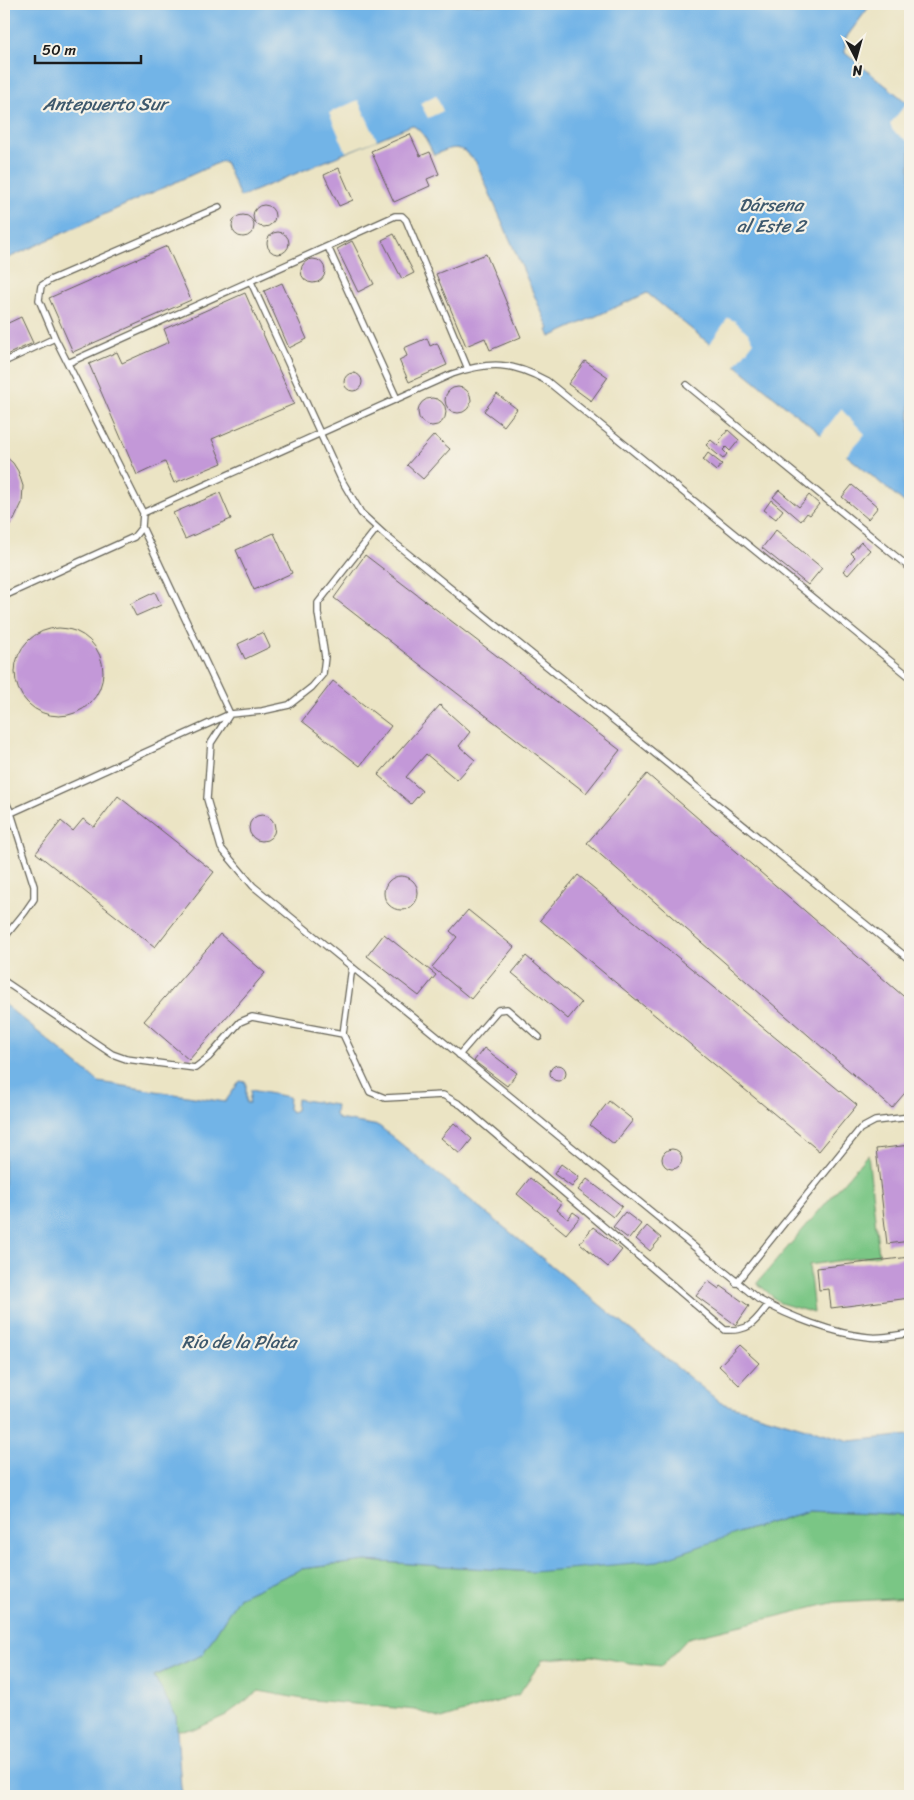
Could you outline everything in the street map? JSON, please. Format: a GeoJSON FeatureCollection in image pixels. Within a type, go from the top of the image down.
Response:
{"type":"FeatureCollection","features":[{"type":"Feature","properties":{"kind":"lane"},"geometry":{"type":"LineString","coordinates":[[219,207],[50,280],[40,286],[39,300],[55,338],[143,514],[142,527],[230,714]]}},
{"type":"Feature","properties":{"kind":"lane"},"geometry":{"type":"LineString","coordinates":[[68,364],[396,216],[402,216],[406,220],[468,369]]}},
{"type":"Feature","properties":{"kind":"lane"},"geometry":{"type":"LineString","coordinates":[[328,247],[397,399]]}},
{"type":"Feature","properties":{"kind":"lane"},"geometry":{"type":"LineString","coordinates":[[251,282],[341,479],[361,513],[377,528],[910,960]]}},
{"type":"Feature","properties":{"kind":"lane"},"geometry":{"type":"LineString","coordinates":[[4,362],[55,338]]}},
{"type":"Feature","properties":{"kind":"lane"},"geometry":{"type":"LineString","coordinates":[[143,514],[397,399],[468,369],[493,364],[521,370],[547,381],[910,678]]}},
{"type":"Feature","properties":{"kind":"lane"},"geometry":{"type":"LineString","coordinates":[[687,385],[910,568]]}},
{"type":"Feature","properties":{"kind":"lane"},"geometry":{"type":"LineString","coordinates":[[4,596],[134,537],[142,527]]}},
{"type":"Feature","properties":{"kind":"lane"},"geometry":{"type":"LineString","coordinates":[[11,813],[230,714],[262,711],[289,705],[312,687],[322,674],[325,657],[318,603],[377,528]]}},
{"type":"Feature","properties":{"kind":"lane"},"geometry":{"type":"LineString","coordinates":[[230,714],[212,743],[207,799],[221,848],[253,886],[736,1283],[768,1305],[784,1313],[850,1334],[870,1338],[910,1334]]}},
{"type":"Feature","properties":{"kind":"lane"},"geometry":{"type":"LineString","coordinates":[[4,798],[11,813],[34,886],[34,898],[4,938]]}},
{"type":"Feature","properties":{"kind":"lane"},"geometry":{"type":"LineString","coordinates":[[352,967],[343,1034],[370,1092],[385,1098],[443,1095],[461,1105],[726,1330],[740,1330],[754,1322],[768,1305]]}},
{"type":"Feature","properties":{"kind":"lane"},"geometry":{"type":"LineString","coordinates":[[4,981],[112,1054],[126,1059],[195,1068],[210,1057],[240,1022],[252,1017],[343,1034]]}},
{"type":"Feature","properties":{"kind":"lane"},"geometry":{"type":"LineString","coordinates":[[459,1055],[498,1010],[507,1009],[539,1037]]}},
{"type":"Feature","properties":{"kind":"lane"},"geometry":{"type":"LineString","coordinates":[[736,1283],[860,1129],[874,1121],[910,1117]]}},
{"type":"Feature","properties":{"kind":"green space"},"geometry":{"type":"Polygon","coordinates":[[[868,1154],[879,1255],[809,1265],[814,1313],[780,1303],[757,1283],[868,1154]]]}},
{"type":"Feature","properties":{"kind":"green space"},"geometry":{"type":"Polygon","coordinates":[[[808,1511],[910,1516],[910,1598],[836,1602],[688,1638],[662,1666],[630,1663],[592,1656],[543,1659],[518,1695],[442,1719],[415,1710],[303,1699],[259,1691],[226,1715],[196,1729],[177,1730],[176,1716],[154,1676],[202,1655],[238,1598],[301,1569],[366,1561],[533,1572],[741,1532],[808,1511]]]}},
{"type":"Feature","properties":{"kind":"water"},"geometry":{"type":"Polygon","coordinates":[[[4,4],[876,4],[869,7],[845,39],[845,53],[910,105],[910,507],[647,293],[550,337],[547,330],[549,329],[476,162],[466,152],[457,148],[434,155],[423,134],[412,125],[240,197],[225,162],[222,161],[4,260],[4,4]]]}},
{"type":"Feature","properties":{"kind":"water","name":"Río de la Plata"},"geometry":{"type":"Polygon","coordinates":[[[4,1004],[99,1082],[225,1102],[240,1081],[246,1082],[246,1103],[249,1103],[251,1090],[289,1097],[288,1109],[292,1112],[296,1110],[297,1099],[336,1105],[335,1115],[338,1119],[379,1126],[721,1403],[850,1441],[910,1435],[910,1516],[808,1511],[658,1561],[533,1572],[366,1561],[301,1569],[238,1598],[202,1655],[154,1676],[176,1716],[183,1796],[4,1796],[4,1004]]]}},
{"type":"Feature","properties":{"kind":"pier"},"geometry":{"type":"Polygon","coordinates":[[[436,95],[443,111],[428,118],[420,103],[436,95]]]}},
{"type":"Feature","properties":{"kind":"pier"},"geometry":{"type":"Polygon","coordinates":[[[358,100],[377,140],[346,152],[329,113],[358,100]]]}},
{"type":"Feature","properties":{"kind":"pier"},"geometry":{"type":"Polygon","coordinates":[[[909,100],[910,143],[893,131],[890,124],[909,100]]]}},
{"type":"Feature","properties":{"kind":"pier"},"geometry":{"type":"Polygon","coordinates":[[[728,318],[735,321],[749,334],[754,342],[734,367],[708,346],[728,318]]]}},
{"type":"Feature","properties":{"kind":"pier"},"geometry":{"type":"Polygon","coordinates":[[[841,409],[865,434],[845,457],[820,436],[841,409]]]}},
{"type":"Feature","properties":{"kind":"building"},"geometry":{"type":"Polygon","coordinates":[[[410,134],[420,156],[430,152],[439,174],[427,179],[430,186],[394,202],[371,151],[410,134]]]}},
{"type":"Feature","properties":{"kind":"building"},"geometry":{"type":"Polygon","coordinates":[[[339,168],[353,200],[339,206],[324,175],[339,168]]]}},
{"type":"Feature","properties":{"kind":"building"},"geometry":{"type":"Polygon","coordinates":[[[264,205],[272,208],[275,216],[272,224],[264,227],[256,224],[253,216],[256,208],[264,205]]]}},
{"type":"Feature","properties":{"kind":"building"},"geometry":{"type":"Polygon","coordinates":[[[243,215],[251,218],[254,226],[251,234],[243,237],[235,234],[232,226],[235,218],[243,215]]]}},
{"type":"Feature","properties":{"kind":"building"},"geometry":{"type":"Polygon","coordinates":[[[278,232],[288,239],[289,243],[282,253],[278,254],[268,247],[267,243],[274,233],[278,232]]]}},
{"type":"Feature","properties":{"kind":"building"},"geometry":{"type":"Polygon","coordinates":[[[394,234],[414,273],[402,279],[382,240],[394,234]]]}},
{"type":"Feature","properties":{"kind":"building"},"geometry":{"type":"Polygon","coordinates":[[[352,241],[374,284],[358,292],[337,249],[352,241]]]}},
{"type":"Feature","properties":{"kind":"building"},"geometry":{"type":"Polygon","coordinates":[[[167,246],[191,300],[73,352],[49,298],[167,246]]]}},
{"type":"Feature","properties":{"kind":"building"},"geometry":{"type":"Polygon","coordinates":[[[486,254],[521,337],[490,350],[485,338],[466,346],[436,274],[486,254]]]}},
{"type":"Feature","properties":{"kind":"building"},"geometry":{"type":"Polygon","coordinates":[[[313,259],[322,262],[325,271],[322,280],[313,283],[304,280],[301,271],[304,262],[313,259]]]}},
{"type":"Feature","properties":{"kind":"building"},"geometry":{"type":"Polygon","coordinates":[[[282,283],[307,339],[289,348],[264,291],[282,283]]]}},
{"type":"Feature","properties":{"kind":"building"},"geometry":{"type":"Polygon","coordinates":[[[245,293],[294,404],[212,439],[222,463],[174,483],[165,462],[137,475],[89,364],[117,352],[122,363],[169,342],[164,329],[245,293]]]}},
{"type":"Feature","properties":{"kind":"building"},"geometry":{"type":"Polygon","coordinates":[[[21,317],[33,343],[4,356],[4,325],[21,317]]]}},
{"type":"Feature","properties":{"kind":"building"},"geometry":{"type":"Polygon","coordinates":[[[427,338],[430,346],[437,343],[447,365],[409,382],[399,360],[407,356],[404,348],[427,338]]]}},
{"type":"Feature","properties":{"kind":"building"},"geometry":{"type":"Polygon","coordinates":[[[585,361],[608,377],[591,401],[568,384],[585,361]]]}},
{"type":"Feature","properties":{"kind":"building"},"geometry":{"type":"Polygon","coordinates":[[[353,373],[361,378],[362,382],[357,390],[353,391],[345,386],[344,382],[349,374],[353,373]]]}},
{"type":"Feature","properties":{"kind":"building"},"geometry":{"type":"Polygon","coordinates":[[[458,387],[467,391],[471,400],[467,409],[458,413],[449,409],[445,400],[449,391],[458,387]]]}},
{"type":"Feature","properties":{"kind":"building"},"geometry":{"type":"Polygon","coordinates":[[[497,394],[517,409],[504,426],[484,411],[497,394]]]}},
{"type":"Feature","properties":{"kind":"building"},"geometry":{"type":"Polygon","coordinates":[[[432,398],[442,402],[446,412],[442,422],[432,426],[422,422],[418,412],[422,402],[432,398]]]}},
{"type":"Feature","properties":{"kind":"building"},"geometry":{"type":"Polygon","coordinates":[[[728,430],[739,440],[730,451],[726,447],[723,450],[727,454],[723,459],[706,445],[711,440],[718,446],[721,443],[719,441],[728,430]]]}},
{"type":"Feature","properties":{"kind":"building"},"geometry":{"type":"Polygon","coordinates":[[[434,435],[450,449],[423,479],[407,465],[434,435]]]}},
{"type":"Feature","properties":{"kind":"building"},"geometry":{"type":"Polygon","coordinates":[[[708,453],[722,464],[716,471],[703,460],[708,453]]]}},
{"type":"Feature","properties":{"kind":"building"},"geometry":{"type":"Polygon","coordinates":[[[4,455],[13,463],[18,471],[23,486],[22,503],[14,520],[4,530],[4,455]]]}},
{"type":"Feature","properties":{"kind":"building"},"geometry":{"type":"Polygon","coordinates":[[[852,485],[878,507],[868,519],[842,497],[852,485]]]}},
{"type":"Feature","properties":{"kind":"building"},"geometry":{"type":"Polygon","coordinates":[[[779,490],[799,507],[809,495],[819,504],[810,515],[807,513],[801,521],[773,497],[779,490]]]}},
{"type":"Feature","properties":{"kind":"building"},"geometry":{"type":"Polygon","coordinates":[[[220,493],[231,519],[185,539],[173,513],[220,493]]]}},
{"type":"Feature","properties":{"kind":"building"},"geometry":{"type":"Polygon","coordinates":[[[771,500],[783,510],[776,519],[764,510],[771,500]]]}},
{"type":"Feature","properties":{"kind":"building"},"geometry":{"type":"Polygon","coordinates":[[[776,530],[822,568],[808,585],[762,548],[776,530]]]}},
{"type":"Feature","properties":{"kind":"building"},"geometry":{"type":"Polygon","coordinates":[[[274,533],[292,573],[254,590],[236,550],[274,533]]]}},
{"type":"Feature","properties":{"kind":"building"},"geometry":{"type":"Polygon","coordinates":[[[861,542],[870,550],[848,575],[843,571],[855,557],[851,553],[861,542]]]}},
{"type":"Feature","properties":{"kind":"building"},"geometry":{"type":"Polygon","coordinates":[[[365,555],[620,750],[586,793],[334,598],[365,555]]]}},
{"type":"Feature","properties":{"kind":"building"},"geometry":{"type":"Polygon","coordinates":[[[155,592],[161,605],[136,616],[130,604],[155,592]]]}},
{"type":"Feature","properties":{"kind":"building"},"geometry":{"type":"Polygon","coordinates":[[[59,628],[76,632],[90,641],[99,655],[103,672],[99,689],[90,703],[76,712],[59,716],[42,712],[28,703],[19,689],[15,672],[19,655],[28,641],[42,632],[59,628]]]}},
{"type":"Feature","properties":{"kind":"building"},"geometry":{"type":"Polygon","coordinates":[[[263,632],[270,647],[245,659],[238,644],[263,632]]]}},
{"type":"Feature","properties":{"kind":"building"},"geometry":{"type":"Polygon","coordinates":[[[333,681],[391,726],[360,766],[302,721],[333,681]]]}},
{"type":"Feature","properties":{"kind":"building"},"geometry":{"type":"Polygon","coordinates":[[[440,705],[470,732],[459,746],[475,760],[457,780],[426,754],[406,777],[422,791],[411,804],[378,775],[440,705]]]}},
{"type":"Feature","properties":{"kind":"building"},"geometry":{"type":"Polygon","coordinates":[[[647,774],[910,1002],[910,1087],[892,1108],[587,843],[647,774]]]}},
{"type":"Feature","properties":{"kind":"building"},"geometry":{"type":"Polygon","coordinates":[[[118,796],[214,872],[155,947],[36,853],[61,821],[73,831],[83,819],[94,827],[118,796]]]}},
{"type":"Feature","properties":{"kind":"building"},"geometry":{"type":"Polygon","coordinates":[[[262,815],[272,818],[275,828],[272,838],[262,841],[252,838],[249,828],[252,818],[262,815]]]}},
{"type":"Feature","properties":{"kind":"building"},"geometry":{"type":"Polygon","coordinates":[[[578,875],[857,1105],[819,1151],[540,920],[578,875]]]}},
{"type":"Feature","properties":{"kind":"building"},"geometry":{"type":"Polygon","coordinates":[[[401,876],[413,881],[418,893],[413,905],[401,910],[389,905],[384,893],[389,881],[401,876]]]}},
{"type":"Feature","properties":{"kind":"building"},"geometry":{"type":"Polygon","coordinates":[[[468,910],[514,947],[471,999],[432,967],[457,937],[450,931],[468,910]]]}},
{"type":"Feature","properties":{"kind":"building"},"geometry":{"type":"Polygon","coordinates":[[[220,934],[265,973],[189,1060],[144,1021],[220,934]]]}},
{"type":"Feature","properties":{"kind":"building"},"geometry":{"type":"Polygon","coordinates":[[[384,934],[436,975],[419,996],[367,956],[384,934]]]}},
{"type":"Feature","properties":{"kind":"building"},"geometry":{"type":"Polygon","coordinates":[[[526,956],[581,1003],[568,1019],[512,973],[526,956]]]}},
{"type":"Feature","properties":{"kind":"building"},"geometry":{"type":"Polygon","coordinates":[[[484,1048],[517,1073],[507,1086],[474,1061],[484,1048]]]}},
{"type":"Feature","properties":{"kind":"building"},"geometry":{"type":"Polygon","coordinates":[[[558,1065],[564,1067],[566,1073],[564,1079],[558,1081],[552,1079],[550,1073],[552,1067],[558,1065]]]}},
{"type":"Feature","properties":{"kind":"building"},"geometry":{"type":"Polygon","coordinates":[[[609,1101],[633,1120],[614,1144],[590,1125],[609,1101]]]}},
{"type":"Feature","properties":{"kind":"building"},"geometry":{"type":"Polygon","coordinates":[[[454,1123],[472,1139],[460,1154],[441,1138],[454,1123]]]}},
{"type":"Feature","properties":{"kind":"building"},"geometry":{"type":"Polygon","coordinates":[[[910,1145],[910,1241],[887,1244],[876,1149],[910,1145]]]}},
{"type":"Feature","properties":{"kind":"building"},"geometry":{"type":"Polygon","coordinates":[[[672,1149],[679,1152],[682,1159],[679,1166],[672,1169],[665,1166],[662,1159],[665,1152],[672,1149]]]}},
{"type":"Feature","properties":{"kind":"building"},"geometry":{"type":"Polygon","coordinates":[[[561,1164],[579,1177],[572,1187],[554,1174],[561,1164]]]}},
{"type":"Feature","properties":{"kind":"building"},"geometry":{"type":"Polygon","coordinates":[[[530,1178],[562,1203],[557,1210],[568,1219],[573,1212],[580,1217],[566,1234],[517,1194],[530,1178]]]}},
{"type":"Feature","properties":{"kind":"building"},"geometry":{"type":"Polygon","coordinates":[[[587,1179],[622,1206],[613,1217],[578,1190],[587,1179]]]}},
{"type":"Feature","properties":{"kind":"building"},"geometry":{"type":"Polygon","coordinates":[[[625,1212],[641,1224],[629,1239],[613,1227],[625,1212]]]}},
{"type":"Feature","properties":{"kind":"building"},"geometry":{"type":"Polygon","coordinates":[[[647,1226],[661,1238],[650,1251],[636,1239],[647,1226]]]}},
{"type":"Feature","properties":{"kind":"building"},"geometry":{"type":"Polygon","coordinates":[[[593,1227],[622,1250],[608,1267],[580,1243],[593,1227]]]}},
{"type":"Feature","properties":{"kind":"building"},"geometry":{"type":"Polygon","coordinates":[[[910,1257],[910,1298],[831,1308],[829,1289],[819,1290],[817,1268],[910,1257]]]}},
{"type":"Feature","properties":{"kind":"building"},"geometry":{"type":"Polygon","coordinates":[[[708,1281],[719,1289],[721,1286],[749,1306],[736,1325],[696,1296],[708,1281]]]}},
{"type":"Feature","properties":{"kind":"building"},"geometry":{"type":"Polygon","coordinates":[[[739,1345],[759,1363],[739,1385],[719,1366],[739,1345]]]}},
{"type":"Feature","properties":{"kind":"water label","name":"Antepuerto Sur"},"geometry":{"type":"Point","coordinates":[105,104]}},
{"type":"Feature","properties":{"kind":"water label","name":"Dársena al Este 2"},"geometry":{"type":"Point","coordinates":[771,215]}}]}
